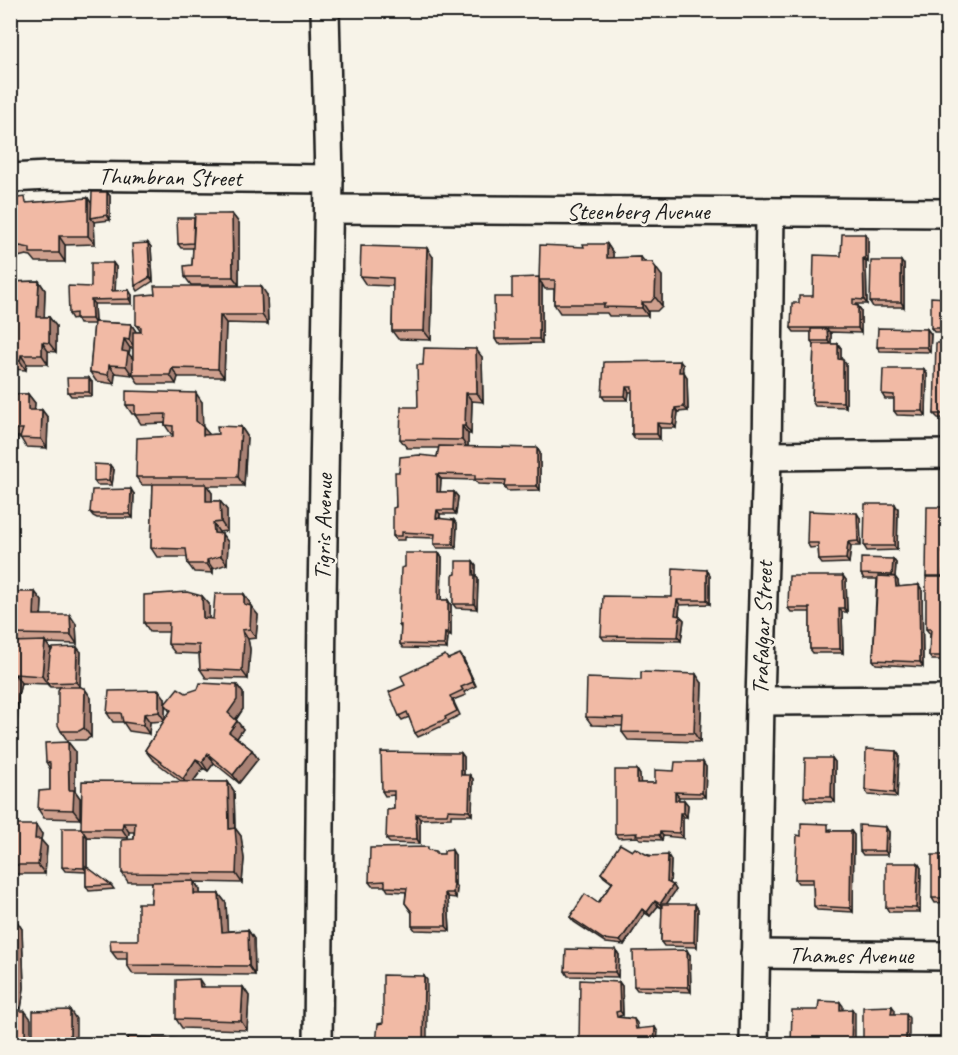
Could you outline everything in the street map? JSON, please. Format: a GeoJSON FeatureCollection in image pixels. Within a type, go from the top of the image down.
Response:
{"type":"FeatureCollection","features":[{"type":"Feature","properties":{"kind":"street","name":"Tigris Avenue"},"geometry":{"type":"LineString","coordinates":[[318,1044],[322,576],[329,209],[325,10]]}},
{"type":"Feature","properties":{"kind":"street","name":"Thumbran Street"},"geometry":{"type":"LineString","coordinates":[[10,178],[48,176],[329,179]]}},
{"type":"Feature","properties":{"kind":"street","name":"Steenberg Avenue"},"geometry":{"type":"LineString","coordinates":[[329,209],[948,213]]}},
{"type":"Feature","properties":{"kind":"street","name":"Trafalgar Street"},"geometry":{"type":"LineString","coordinates":[[754,1044],[770,212]]}},
{"type":"Feature","properties":{"kind":"street"},"geometry":{"type":"LineString","coordinates":[[767,456],[948,454]]}},
{"type":"Feature","properties":{"kind":"street"},"geometry":{"type":"LineString","coordinates":[[760,701],[948,700]]}},
{"type":"Feature","properties":{"kind":"street","name":"Thames Avenue"},"geometry":{"type":"LineString","coordinates":[[755,954],[948,956]]}},
{"type":"Feature","properties":{"kind":"building"},"geometry":{"type":"Polygon","coordinates":[[[92,192],[107,192],[107,215],[91,218],[92,192]]]}},
{"type":"Feature","properties":{"kind":"building"},"geometry":{"type":"Polygon","coordinates":[[[25,197],[26,203],[88,198],[88,236],[59,236],[59,253],[30,253],[30,248],[20,246],[10,249],[10,199],[25,197]]]}},
{"type":"Feature","properties":{"kind":"building"},"geometry":{"type":"Polygon","coordinates":[[[195,214],[232,214],[233,277],[185,277],[184,266],[192,265],[195,214]]]}},
{"type":"Feature","properties":{"kind":"building"},"geometry":{"type":"Polygon","coordinates":[[[177,218],[194,218],[193,243],[178,244],[177,218]]]}},
{"type":"Feature","properties":{"kind":"building"},"geometry":{"type":"Polygon","coordinates":[[[842,234],[865,234],[864,300],[853,299],[853,305],[858,306],[858,328],[791,328],[792,303],[799,303],[799,296],[813,296],[814,255],[841,256],[842,234]]]}},
{"type":"Feature","properties":{"kind":"building"},"geometry":{"type":"Polygon","coordinates":[[[148,243],[150,277],[135,286],[132,244],[148,243]]]}},
{"type":"Feature","properties":{"kind":"building"},"geometry":{"type":"Polygon","coordinates":[[[583,244],[607,244],[607,258],[641,257],[641,262],[652,262],[656,268],[655,297],[651,302],[642,302],[642,308],[603,307],[605,304],[554,304],[555,280],[539,280],[540,245],[584,247],[583,244]]]}},
{"type":"Feature","properties":{"kind":"building"},"geometry":{"type":"Polygon","coordinates":[[[361,246],[427,248],[424,331],[392,331],[393,278],[360,276],[361,246]]]}},
{"type":"Feature","properties":{"kind":"building"},"geometry":{"type":"Polygon","coordinates":[[[871,261],[901,261],[901,302],[870,302],[871,261]]]}},
{"type":"Feature","properties":{"kind":"building"},"geometry":{"type":"Polygon","coordinates":[[[91,263],[113,263],[112,291],[129,290],[129,299],[91,300],[92,319],[76,319],[76,313],[69,314],[68,286],[91,287],[91,263]]]}},
{"type":"Feature","properties":{"kind":"building"},"geometry":{"type":"Polygon","coordinates":[[[539,277],[539,339],[495,339],[494,297],[512,297],[512,278],[539,277]]]}},
{"type":"Feature","properties":{"kind":"building"},"geometry":{"type":"Polygon","coordinates":[[[39,281],[37,317],[49,317],[49,343],[42,342],[42,355],[21,355],[20,361],[10,361],[10,282],[39,281]]]}},
{"type":"Feature","properties":{"kind":"building"},"geometry":{"type":"Polygon","coordinates":[[[154,286],[261,286],[262,315],[220,315],[218,369],[172,368],[170,375],[133,375],[133,332],[141,332],[141,327],[136,325],[136,296],[155,294],[154,286]]]}},
{"type":"Feature","properties":{"kind":"building"},"geometry":{"type":"Polygon","coordinates":[[[931,297],[947,298],[948,328],[931,328],[931,297]]]}},
{"type":"Feature","properties":{"kind":"building"},"geometry":{"type":"Polygon","coordinates":[[[94,322],[131,324],[129,340],[124,339],[122,351],[128,352],[126,366],[109,365],[108,375],[90,372],[94,322]]]}},
{"type":"Feature","properties":{"kind":"building"},"geometry":{"type":"Polygon","coordinates":[[[878,328],[927,329],[927,347],[877,347],[878,328]]]}},
{"type":"Feature","properties":{"kind":"building"},"geometry":{"type":"Polygon","coordinates":[[[811,329],[827,329],[828,341],[811,341],[811,329]]]}},
{"type":"Feature","properties":{"kind":"building"},"geometry":{"type":"Polygon","coordinates":[[[936,343],[948,343],[948,414],[934,414],[936,343]]]}},
{"type":"Feature","properties":{"kind":"building"},"geometry":{"type":"Polygon","coordinates":[[[814,344],[838,344],[838,359],[843,360],[843,402],[812,401],[814,344]]]}},
{"type":"Feature","properties":{"kind":"building"},"geometry":{"type":"Polygon","coordinates":[[[424,348],[476,349],[477,393],[466,393],[465,426],[462,426],[462,440],[400,439],[401,407],[418,407],[417,365],[423,365],[424,348]]]}},
{"type":"Feature","properties":{"kind":"building"},"geometry":{"type":"Polygon","coordinates":[[[680,361],[679,372],[684,372],[684,407],[675,408],[673,424],[657,423],[657,434],[632,434],[632,387],[626,387],[625,396],[602,396],[604,362],[680,361]]]}},
{"type":"Feature","properties":{"kind":"building"},"geometry":{"type":"Polygon","coordinates":[[[883,369],[924,369],[923,411],[894,411],[894,395],[882,394],[883,369]]]}},
{"type":"Feature","properties":{"kind":"building"},"geometry":{"type":"Polygon","coordinates":[[[67,378],[89,378],[89,392],[68,392],[67,378]]]}},
{"type":"Feature","properties":{"kind":"building"},"geometry":{"type":"Polygon","coordinates":[[[126,391],[196,393],[196,421],[203,427],[203,435],[218,434],[217,426],[241,427],[238,477],[136,477],[137,438],[173,436],[173,426],[165,425],[166,414],[135,415],[135,405],[126,405],[126,391]]]}},
{"type":"Feature","properties":{"kind":"building"},"geometry":{"type":"Polygon","coordinates":[[[10,394],[28,394],[28,410],[42,410],[41,439],[20,438],[23,429],[11,429],[10,436],[10,394]]]}},
{"type":"Feature","properties":{"kind":"building"},"geometry":{"type":"Polygon","coordinates":[[[439,446],[537,448],[537,486],[504,486],[505,480],[475,479],[475,475],[437,474],[437,492],[454,492],[453,510],[437,510],[436,518],[454,520],[453,544],[434,544],[435,534],[402,532],[402,536],[393,536],[393,508],[396,507],[395,472],[399,472],[400,457],[419,455],[437,457],[439,446]]]}},
{"type":"Feature","properties":{"kind":"building"},"geometry":{"type":"Polygon","coordinates":[[[94,464],[110,465],[109,480],[94,481],[94,464]]]}},
{"type":"Feature","properties":{"kind":"building"},"geometry":{"type":"Polygon","coordinates":[[[153,484],[206,484],[206,501],[220,501],[221,522],[213,523],[214,533],[222,534],[221,556],[207,560],[207,564],[188,564],[186,549],[151,548],[153,484]]]}},
{"type":"Feature","properties":{"kind":"building"},"geometry":{"type":"Polygon","coordinates":[[[131,489],[130,514],[90,512],[92,490],[131,489]]]}},
{"type":"Feature","properties":{"kind":"building"},"geometry":{"type":"Polygon","coordinates":[[[865,504],[895,504],[894,546],[864,546],[865,504]]]}},
{"type":"Feature","properties":{"kind":"building"},"geometry":{"type":"Polygon","coordinates":[[[927,507],[946,507],[943,553],[948,553],[948,564],[944,565],[943,576],[926,576],[927,507]]]}},
{"type":"Feature","properties":{"kind":"building"},"geometry":{"type":"Polygon","coordinates":[[[808,511],[857,513],[858,541],[848,542],[846,559],[819,560],[818,543],[807,543],[808,511]]]}},
{"type":"Feature","properties":{"kind":"building"},"geometry":{"type":"Polygon","coordinates":[[[405,553],[439,553],[438,600],[448,600],[448,632],[445,632],[444,645],[400,644],[401,568],[405,567],[405,553]]]}},
{"type":"Feature","properties":{"kind":"building"},"geometry":{"type":"Polygon","coordinates":[[[861,558],[893,559],[892,575],[861,574],[861,558]]]}},
{"type":"Feature","properties":{"kind":"building"},"geometry":{"type":"Polygon","coordinates":[[[456,561],[473,561],[474,604],[453,604],[453,575],[456,574],[456,561]]]}},
{"type":"Feature","properties":{"kind":"building"},"geometry":{"type":"Polygon","coordinates":[[[673,568],[707,570],[707,600],[677,600],[675,615],[680,616],[678,637],[601,636],[603,596],[672,597],[673,568]]]}},
{"type":"Feature","properties":{"kind":"building"},"geometry":{"type":"Polygon","coordinates":[[[789,576],[843,576],[844,608],[839,608],[840,649],[810,649],[810,608],[788,608],[789,576]]]}},
{"type":"Feature","properties":{"kind":"building"},"geometry":{"type":"Polygon","coordinates":[[[878,576],[895,577],[896,587],[919,585],[920,662],[873,660],[878,576]]]}},
{"type":"Feature","properties":{"kind":"building"},"geometry":{"type":"Polygon","coordinates":[[[926,577],[948,577],[948,656],[929,656],[931,629],[926,629],[926,577]]]}},
{"type":"Feature","properties":{"kind":"building"},"geometry":{"type":"Polygon","coordinates":[[[10,592],[35,592],[34,615],[70,615],[71,635],[10,634],[10,592]]]}},
{"type":"Feature","properties":{"kind":"building"},"geometry":{"type":"Polygon","coordinates":[[[187,592],[202,596],[203,618],[213,619],[215,594],[244,594],[244,604],[251,606],[250,629],[242,630],[244,640],[242,671],[200,669],[199,645],[168,644],[169,623],[144,623],[144,595],[187,592]]]}},
{"type":"Feature","properties":{"kind":"building"},"geometry":{"type":"Polygon","coordinates":[[[45,641],[42,676],[15,674],[11,687],[10,722],[10,642],[45,641]]]}},
{"type":"Feature","properties":{"kind":"building"},"geometry":{"type":"Polygon","coordinates":[[[77,647],[76,682],[47,683],[50,654],[53,648],[77,647]]]}},
{"type":"Feature","properties":{"kind":"building"},"geometry":{"type":"Polygon","coordinates":[[[460,654],[473,682],[461,687],[463,690],[450,696],[457,711],[445,717],[446,719],[415,733],[407,712],[399,716],[389,692],[405,685],[401,676],[445,655],[448,659],[460,654]]]}},
{"type":"Feature","properties":{"kind":"building"},"geometry":{"type":"Polygon","coordinates":[[[641,672],[696,674],[694,733],[622,732],[623,718],[586,717],[587,678],[641,680],[641,672]]]}},
{"type":"Feature","properties":{"kind":"building"},"geometry":{"type":"Polygon","coordinates":[[[200,683],[237,685],[237,700],[228,713],[237,721],[229,732],[252,750],[233,775],[208,754],[202,762],[196,759],[183,779],[145,750],[171,710],[165,704],[178,688],[186,693],[198,689],[200,683]]]}},
{"type":"Feature","properties":{"kind":"building"},"geometry":{"type":"Polygon","coordinates":[[[60,687],[85,689],[84,728],[79,731],[61,731],[58,725],[58,690],[60,687]]]}},
{"type":"Feature","properties":{"kind":"building"},"geometry":{"type":"Polygon","coordinates":[[[159,690],[159,712],[144,714],[143,725],[123,722],[121,713],[107,713],[109,691],[159,690]]]}},
{"type":"Feature","properties":{"kind":"building"},"geometry":{"type":"Polygon","coordinates":[[[68,742],[69,790],[74,790],[73,810],[38,809],[39,791],[50,790],[50,763],[46,762],[45,743],[68,742]]]}},
{"type":"Feature","properties":{"kind":"building"},"geometry":{"type":"Polygon","coordinates":[[[866,749],[896,751],[894,793],[865,790],[866,749]]]}},
{"type":"Feature","properties":{"kind":"building"},"geometry":{"type":"Polygon","coordinates":[[[381,752],[461,753],[461,775],[470,775],[469,811],[448,810],[447,814],[416,814],[417,839],[386,839],[387,810],[394,809],[394,791],[382,791],[381,752]]]}},
{"type":"Feature","properties":{"kind":"building"},"geometry":{"type":"Polygon","coordinates":[[[805,758],[832,758],[831,797],[804,797],[805,758]]]}},
{"type":"Feature","properties":{"kind":"building"},"geometry":{"type":"Polygon","coordinates":[[[675,762],[703,762],[702,793],[675,792],[675,800],[684,800],[684,813],[680,813],[679,833],[615,834],[615,770],[637,770],[637,783],[655,783],[655,770],[674,771],[675,762]]]}},
{"type":"Feature","properties":{"kind":"building"},"geometry":{"type":"Polygon","coordinates":[[[82,781],[228,782],[229,829],[235,828],[237,850],[236,874],[122,873],[122,840],[134,839],[135,823],[123,823],[122,829],[81,829],[82,781]]]}},
{"type":"Feature","properties":{"kind":"building"},"geometry":{"type":"Polygon","coordinates":[[[801,823],[828,824],[828,831],[851,831],[850,908],[814,906],[813,879],[795,879],[797,835],[801,836],[801,823]]]}},
{"type":"Feature","properties":{"kind":"building"},"geometry":{"type":"Polygon","coordinates":[[[10,825],[36,825],[35,839],[41,839],[38,865],[10,865],[10,825]]]}},
{"type":"Feature","properties":{"kind":"building"},"geometry":{"type":"Polygon","coordinates":[[[859,825],[886,827],[885,851],[860,851],[859,825]]]}},
{"type":"Feature","properties":{"kind":"building"},"geometry":{"type":"Polygon","coordinates":[[[62,828],[81,828],[84,833],[84,868],[62,867],[62,828]]]}},
{"type":"Feature","properties":{"kind":"building"},"geometry":{"type":"Polygon","coordinates":[[[620,844],[632,851],[635,848],[649,856],[668,855],[667,882],[673,885],[660,904],[655,901],[647,912],[642,909],[620,941],[603,939],[570,917],[585,894],[598,903],[613,882],[601,873],[620,844]]]}},
{"type":"Feature","properties":{"kind":"building"},"geometry":{"type":"Polygon","coordinates":[[[428,847],[428,850],[436,851],[436,854],[444,854],[444,851],[452,850],[452,883],[454,883],[453,893],[445,893],[446,926],[412,926],[412,912],[405,903],[407,888],[385,887],[385,881],[369,882],[370,848],[428,847]]]}},
{"type":"Feature","properties":{"kind":"building"},"geometry":{"type":"Polygon","coordinates":[[[932,855],[948,855],[948,898],[932,898],[932,855]]]}},
{"type":"Feature","properties":{"kind":"building"},"geometry":{"type":"Polygon","coordinates":[[[886,863],[918,863],[916,908],[886,907],[886,863]]]}},
{"type":"Feature","properties":{"kind":"building"},"geometry":{"type":"Polygon","coordinates":[[[86,866],[111,885],[86,886],[86,866]]]}},
{"type":"Feature","properties":{"kind":"building"},"geometry":{"type":"Polygon","coordinates":[[[194,881],[194,894],[219,894],[222,932],[248,930],[249,966],[127,965],[127,951],[111,951],[110,940],[138,940],[138,903],[151,903],[152,882],[194,881]]]}},
{"type":"Feature","properties":{"kind":"building"},"geometry":{"type":"Polygon","coordinates":[[[662,904],[695,904],[694,942],[661,942],[662,904]]]}},
{"type":"Feature","properties":{"kind":"building"},"geometry":{"type":"Polygon","coordinates":[[[10,920],[16,920],[17,980],[14,1000],[10,1000],[10,920]]]}},
{"type":"Feature","properties":{"kind":"building"},"geometry":{"type":"Polygon","coordinates":[[[566,949],[616,950],[615,972],[565,971],[566,949]]]}},
{"type":"Feature","properties":{"kind":"building"},"geometry":{"type":"Polygon","coordinates":[[[687,950],[688,987],[634,986],[633,951],[687,950]]]}},
{"type":"Feature","properties":{"kind":"building"},"geometry":{"type":"Polygon","coordinates":[[[383,975],[424,976],[423,1044],[376,1044],[378,1024],[383,1023],[383,975]]]}},
{"type":"Feature","properties":{"kind":"building"},"geometry":{"type":"Polygon","coordinates":[[[199,979],[200,987],[243,987],[241,1021],[176,1019],[176,980],[199,979]]]}},
{"type":"Feature","properties":{"kind":"building"},"geometry":{"type":"Polygon","coordinates":[[[580,980],[619,982],[620,1011],[616,1012],[617,1017],[634,1019],[636,1029],[655,1027],[654,1044],[579,1044],[580,980]]]}},
{"type":"Feature","properties":{"kind":"building"},"geometry":{"type":"Polygon","coordinates":[[[819,1001],[840,1002],[840,1010],[852,1009],[851,1044],[791,1044],[792,1010],[818,1010],[819,1001]]]}},
{"type":"Feature","properties":{"kind":"building"},"geometry":{"type":"Polygon","coordinates":[[[892,1006],[891,1014],[906,1014],[906,1044],[863,1044],[863,1007],[892,1006]]]}},
{"type":"Feature","properties":{"kind":"building"},"geometry":{"type":"Polygon","coordinates":[[[70,1010],[70,1044],[33,1044],[33,1011],[70,1010]]]}},
{"type":"Feature","properties":{"kind":"building"},"geometry":{"type":"Polygon","coordinates":[[[10,1011],[25,1011],[25,1044],[10,1044],[10,1011]]]}},
{"type":"Feature","properties":{"kind":"building"},"geometry":{"type":"Polygon","coordinates":[[[128,1037],[242,1041],[242,1044],[127,1044],[128,1037]]]}}]}
